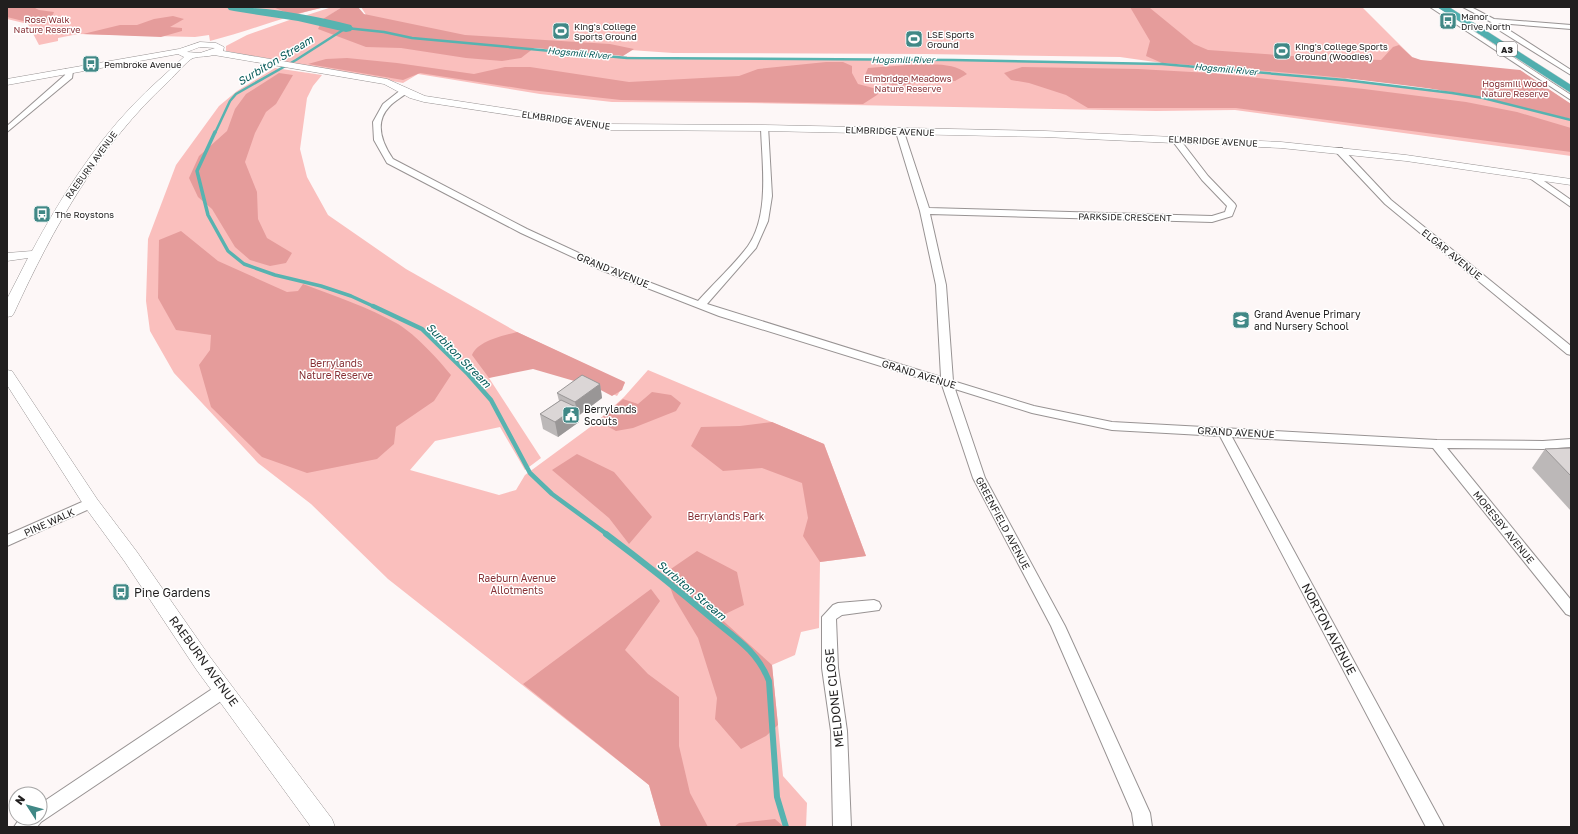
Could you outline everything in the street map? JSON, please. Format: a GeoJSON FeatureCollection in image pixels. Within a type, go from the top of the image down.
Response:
{"type":"FeatureCollection","features":[{"type":"Feature","properties":{"kind":"highway","name":"A3"},"geometry":{"type":"LineString","coordinates":[[1442,7],[1571,90]]}},
{"type":"Feature","properties":{"kind":"highway","name":"A3"},"geometry":{"type":"LineString","coordinates":[[1456,7],[1571,80]]}},
{"type":"Feature","properties":{"kind":"street"},"geometry":{"type":"LineString","coordinates":[[1433,7],[1571,98]]}},
{"type":"Feature","properties":{"kind":"street"},"geometry":{"type":"LineString","coordinates":[[1466,7],[1493,21],[1571,27]]}},
{"type":"Feature","properties":{"kind":"street"},"geometry":{"type":"LineString","coordinates":[[1493,21],[1496,26],[1571,72]]}},
{"type":"Feature","properties":{"kind":"street","name":"ELMBRIDGE AVENUE"},"geometry":{"type":"LineString","coordinates":[[7,82],[68,71],[185,54],[214,52],[387,82],[424,99],[608,127],[765,128],[1045,134],[1175,139],[1339,150],[1406,158],[1571,182]]}},
{"type":"Feature","properties":{"kind":"street","name":"RAEBURN AVENUE"},"geometry":{"type":"LineString","coordinates":[[7,313],[34,254],[64,202],[97,154],[134,110],[185,54]]}},
{"type":"Feature","properties":{"kind":"street"},"geometry":{"type":"LineString","coordinates":[[7,130],[69,76],[68,71]]}},
{"type":"Feature","properties":{"kind":"street","name":"GRAND AVENUE"},"geometry":{"type":"LineString","coordinates":[[405,91],[389,100],[382,108],[375,135],[380,148],[390,161],[524,232],[604,268],[722,314],[1032,409],[1075,420],[1112,426],[1437,444],[1543,445],[1571,443]]}},
{"type":"Feature","properties":{"kind":"street"},"geometry":{"type":"LineString","coordinates":[[700,305],[753,246],[764,221],[768,196],[765,128]]}},
{"type":"Feature","properties":{"kind":"street","name":"GREENFIELD AVENUE"},"geometry":{"type":"LineString","coordinates":[[900,132],[925,211],[941,285],[947,383],[979,478],[1058,626],[1141,813],[1143,827]]}},
{"type":"Feature","properties":{"kind":"street","name":"PARKSIDE CRESCENT"},"geometry":{"type":"LineString","coordinates":[[925,211],[1212,219],[1230,214],[1232,206],[1205,178],[1175,139]]}},
{"type":"Feature","properties":{"kind":"street","name":"ELGAR AVENUE"},"geometry":{"type":"LineString","coordinates":[[1339,150],[1388,202],[1571,352]]}},
{"type":"Feature","properties":{"kind":"street"},"geometry":{"type":"LineString","coordinates":[[1534,177],[1571,204]]}},
{"type":"Feature","properties":{"kind":"street"},"geometry":{"type":"LineString","coordinates":[[7,257],[34,254]]}},
{"type":"Feature","properties":{"kind":"street","name":"RAEBURN AVENUE"},"geometry":{"type":"LineString","coordinates":[[7,374],[91,503],[131,557],[203,663],[324,827]]}},
{"type":"Feature","properties":{"kind":"street","name":"NORTON AVENUE"},"geometry":{"type":"LineString","coordinates":[[1223,431],[1435,827]]}},
{"type":"Feature","properties":{"kind":"street","name":"MORESBY AVENUE"},"geometry":{"type":"LineString","coordinates":[[1437,444],[1571,610]]}},
{"type":"Feature","properties":{"kind":"street","name":"PINE WALK"},"geometry":{"type":"LineString","coordinates":[[7,541],[91,503]]}},
{"type":"Feature","properties":{"kind":"street","name":"MELDONE CLOSE"},"geometry":{"type":"LineString","coordinates":[[842,827],[839,731],[830,668],[829,617],[838,609],[874,606]]}},
{"type":"Feature","properties":{"kind":"street"},"geometry":{"type":"LineString","coordinates":[[48,809],[224,690]]}},
{"type":"Feature","properties":{"kind":"green space","name":"Rose Walk Nature Reserve"},"geometry":{"type":"Polygon","coordinates":[[[7,7],[230,7],[245,10],[265,7],[325,7],[210,41],[209,35],[195,37],[78,34],[58,38],[58,41],[39,45],[28,24],[7,19],[7,7]]]}},
{"type":"Feature","properties":{"kind":"green space"},"geometry":{"type":"Polygon","coordinates":[[[33,7],[39,10],[54,12],[51,19],[35,24],[7,17],[7,8],[33,7]]]}},
{"type":"Feature","properties":{"kind":"green space"},"geometry":{"type":"Polygon","coordinates":[[[273,7],[325,7],[292,15],[273,7]]]}},
{"type":"Feature","properties":{"kind":"green space"},"geometry":{"type":"Polygon","coordinates":[[[332,7],[342,7],[321,21],[301,17],[332,7]]]}},
{"type":"Feature","properties":{"kind":"green space"},"geometry":{"type":"Polygon","coordinates":[[[342,7],[358,7],[364,14],[465,35],[610,44],[634,49],[623,56],[534,48],[521,58],[502,61],[466,58],[401,48],[366,47],[318,29],[323,19],[342,7]]]}},
{"type":"Feature","properties":{"kind":"green space"},"geometry":{"type":"Polygon","coordinates":[[[361,7],[1362,7],[1412,57],[1345,79],[1162,63],[1120,57],[925,54],[673,53],[488,40],[368,18],[361,7]]]}},
{"type":"Feature","properties":{"kind":"green space","name":"Hogsmill Wood Nature Reserve"},"geometry":{"type":"Polygon","coordinates":[[[1130,7],[1150,8],[1194,44],[1208,50],[1306,57],[1381,60],[1393,47],[1399,45],[1412,57],[1421,60],[1520,70],[1571,104],[1571,119],[1452,92],[1380,82],[1307,74],[1162,63],[1146,56],[1150,41],[1130,7]]]}},
{"type":"Feature","properties":{"kind":"green space"},"geometry":{"type":"Polygon","coordinates":[[[173,16],[184,19],[170,27],[182,28],[182,31],[161,37],[83,34],[120,25],[137,25],[154,19],[173,16]]]}},
{"type":"Feature","properties":{"kind":"green space","name":"Elmbridge Meadows Nature Reserve"},"geometry":{"type":"Polygon","coordinates":[[[298,17],[339,26],[515,48],[612,56],[701,59],[860,59],[1162,64],[1345,80],[1441,92],[1438,78],[1520,70],[1571,104],[1571,156],[1235,110],[1156,111],[746,103],[612,102],[540,94],[418,74],[403,83],[226,51],[226,46],[247,35],[298,17]]]}},
{"type":"Feature","properties":{"kind":"green space"},"geometry":{"type":"Polygon","coordinates":[[[347,58],[397,63],[474,74],[505,67],[530,67],[629,82],[739,76],[758,69],[826,62],[843,62],[852,66],[852,73],[858,84],[881,90],[877,95],[863,104],[621,100],[530,90],[420,73],[403,80],[308,64],[326,59],[347,58]]]}},
{"type":"Feature","properties":{"kind":"green space"},"geometry":{"type":"Polygon","coordinates":[[[908,65],[947,65],[955,67],[967,74],[955,81],[922,82],[900,86],[880,83],[865,75],[868,68],[908,65]]]}},
{"type":"Feature","properties":{"kind":"green space"},"geometry":{"type":"Polygon","coordinates":[[[1022,67],[1138,69],[1210,73],[1364,89],[1466,102],[1517,112],[1571,128],[1571,152],[1236,108],[1088,108],[1066,95],[1029,83],[1011,80],[1004,73],[1022,67]]]}},
{"type":"Feature","properties":{"kind":"green space"},"geometry":{"type":"Polygon","coordinates":[[[275,68],[322,75],[313,86],[307,98],[300,149],[307,177],[328,215],[406,269],[517,332],[625,383],[617,396],[541,359],[489,378],[541,458],[525,470],[500,427],[435,441],[410,470],[499,495],[516,490],[525,475],[593,425],[624,397],[648,370],[824,444],[866,556],[820,562],[819,628],[801,632],[795,655],[772,665],[783,776],[807,803],[806,827],[661,827],[649,785],[388,579],[311,504],[258,463],[174,373],[150,331],[146,301],[148,239],[176,165],[219,106],[237,91],[275,68]]]}},
{"type":"Feature","properties":{"kind":"green space"},"geometry":{"type":"Polygon","coordinates":[[[279,73],[293,75],[276,104],[266,112],[255,133],[245,162],[257,192],[258,219],[267,238],[292,253],[286,263],[270,266],[250,260],[235,247],[212,209],[198,197],[189,178],[199,156],[227,131],[235,109],[246,94],[279,73]]]}},
{"type":"Feature","properties":{"kind":"green space","name":"Berrylands Nature Reserve"},"geometry":{"type":"Polygon","coordinates":[[[181,231],[218,261],[287,292],[298,291],[303,284],[351,302],[387,318],[412,334],[451,375],[434,401],[396,427],[394,444],[377,459],[307,473],[262,457],[211,407],[199,365],[210,350],[211,335],[176,330],[158,298],[159,240],[181,231]]]}},
{"type":"Feature","properties":{"kind":"green space"},"geometry":{"type":"Polygon","coordinates":[[[517,332],[625,382],[622,390],[612,396],[595,387],[533,369],[489,378],[472,355],[475,350],[479,346],[498,337],[517,332]]]}},
{"type":"Feature","properties":{"kind":"green space"},"geometry":{"type":"Polygon","coordinates":[[[652,392],[671,395],[681,403],[676,411],[633,428],[616,431],[598,421],[623,399],[638,404],[652,392]]]}},
{"type":"Feature","properties":{"kind":"green space"},"geometry":{"type":"Polygon","coordinates":[[[772,422],[824,444],[866,556],[820,562],[803,536],[808,518],[802,483],[762,468],[723,471],[691,446],[701,427],[740,426],[772,422]]]}},
{"type":"Feature","properties":{"kind":"green space"},"geometry":{"type":"Polygon","coordinates":[[[577,454],[614,472],[652,517],[629,544],[609,518],[552,470],[577,454]]]}},
{"type":"Feature","properties":{"kind":"green space"},"geometry":{"type":"Polygon","coordinates":[[[697,551],[737,572],[744,605],[719,617],[772,665],[778,725],[766,736],[741,749],[715,719],[717,698],[698,638],[674,598],[665,573],[697,551]]]}},
{"type":"Feature","properties":{"kind":"green space"},"geometry":{"type":"Polygon","coordinates":[[[651,589],[660,601],[625,650],[648,674],[679,697],[679,746],[690,793],[708,827],[661,827],[649,785],[523,684],[651,589]]]}},
{"type":"Feature","properties":{"kind":"green space"},"geometry":{"type":"Polygon","coordinates":[[[775,819],[784,827],[734,827],[739,823],[775,819]]]}},
{"type":"Feature","properties":{"kind":"building"},"geometry":{"type":"Polygon","coordinates":[[[582,375],[600,384],[575,402],[557,393],[582,375]]]}},
{"type":"Feature","properties":{"kind":"building"},"geometry":{"type":"Polygon","coordinates":[[[561,400],[576,407],[555,422],[540,414],[561,400]]]}},
{"type":"Feature","properties":{"kind":"building"},"geometry":{"type":"Polygon","coordinates":[[[1571,448],[1571,476],[1545,449],[1571,448]]]}},
{"type":"Feature","properties":{"kind":"waterway","name":"Hogsmill River"},"geometry":{"type":"LineString","coordinates":[[234,7],[298,17],[346,28]]}},
{"type":"Feature","properties":{"kind":"waterway","name":"Hogsmill River"},"geometry":{"type":"LineString","coordinates":[[215,133],[230,101],[236,94],[296,60],[346,28],[384,32],[412,38],[627,58],[953,60],[1162,64],[1345,80],[1452,93],[1483,98],[1571,120]]}},
{"type":"Feature","properties":{"kind":"waterway","name":"Surbiton Stream"},"geometry":{"type":"LineString","coordinates":[[215,132],[197,171],[208,215],[228,251],[244,264],[275,275],[321,286],[351,296],[375,307]]}},
{"type":"Feature","properties":{"kind":"waterway","name":"Surbiton Stream"},"geometry":{"type":"LineString","coordinates":[[373,306],[422,329],[468,374],[491,400],[530,473],[552,494],[608,535]]}},
{"type":"Feature","properties":{"kind":"waterway","name":"Surbiton Stream"},"geometry":{"type":"LineString","coordinates":[[606,534],[736,638],[751,652],[764,670],[769,681],[777,797],[786,827]]}},
{"type":"Feature","properties":{"kind":"place","name":"Manor Drive North"},"geometry":{"type":"Point","coordinates":[1448,21]}},
{"type":"Feature","properties":{"kind":"place","name":"King's College Sports Ground"},"geometry":{"type":"Point","coordinates":[561,31]}},
{"type":"Feature","properties":{"kind":"place","name":"LSE Sports Ground"},"geometry":{"type":"Point","coordinates":[914,39]}},
{"type":"Feature","properties":{"kind":"place","name":"King's College Sports Ground (Woodies)"},"geometry":{"type":"Point","coordinates":[1282,51]}},
{"type":"Feature","properties":{"kind":"place","name":"Pembroke Avenue"},"geometry":{"type":"Point","coordinates":[91,64]}},
{"type":"Feature","properties":{"kind":"place","name":"The Roystons"},"geometry":{"type":"Point","coordinates":[42,214]}},
{"type":"Feature","properties":{"kind":"place","name":"Grand Avenue Primary and Nursery School"},"geometry":{"type":"Point","coordinates":[1241,320]}},
{"type":"Feature","properties":{"kind":"place","name":"Berrylands Scouts"},"geometry":{"type":"Point","coordinates":[571,415]}},
{"type":"Feature","properties":{"kind":"place","name":"Pine Gardens"},"geometry":{"type":"Point","coordinates":[121,592]}},
{"type":"Feature","properties":{"kind":"park label","name":"Berrylands Park"},"geometry":{"type":"Point","coordinates":[726,516]}},
{"type":"Feature","properties":{"kind":"park label","name":"Raeburn Avenue Allotments"},"geometry":{"type":"Point","coordinates":[517,584]}}]}
